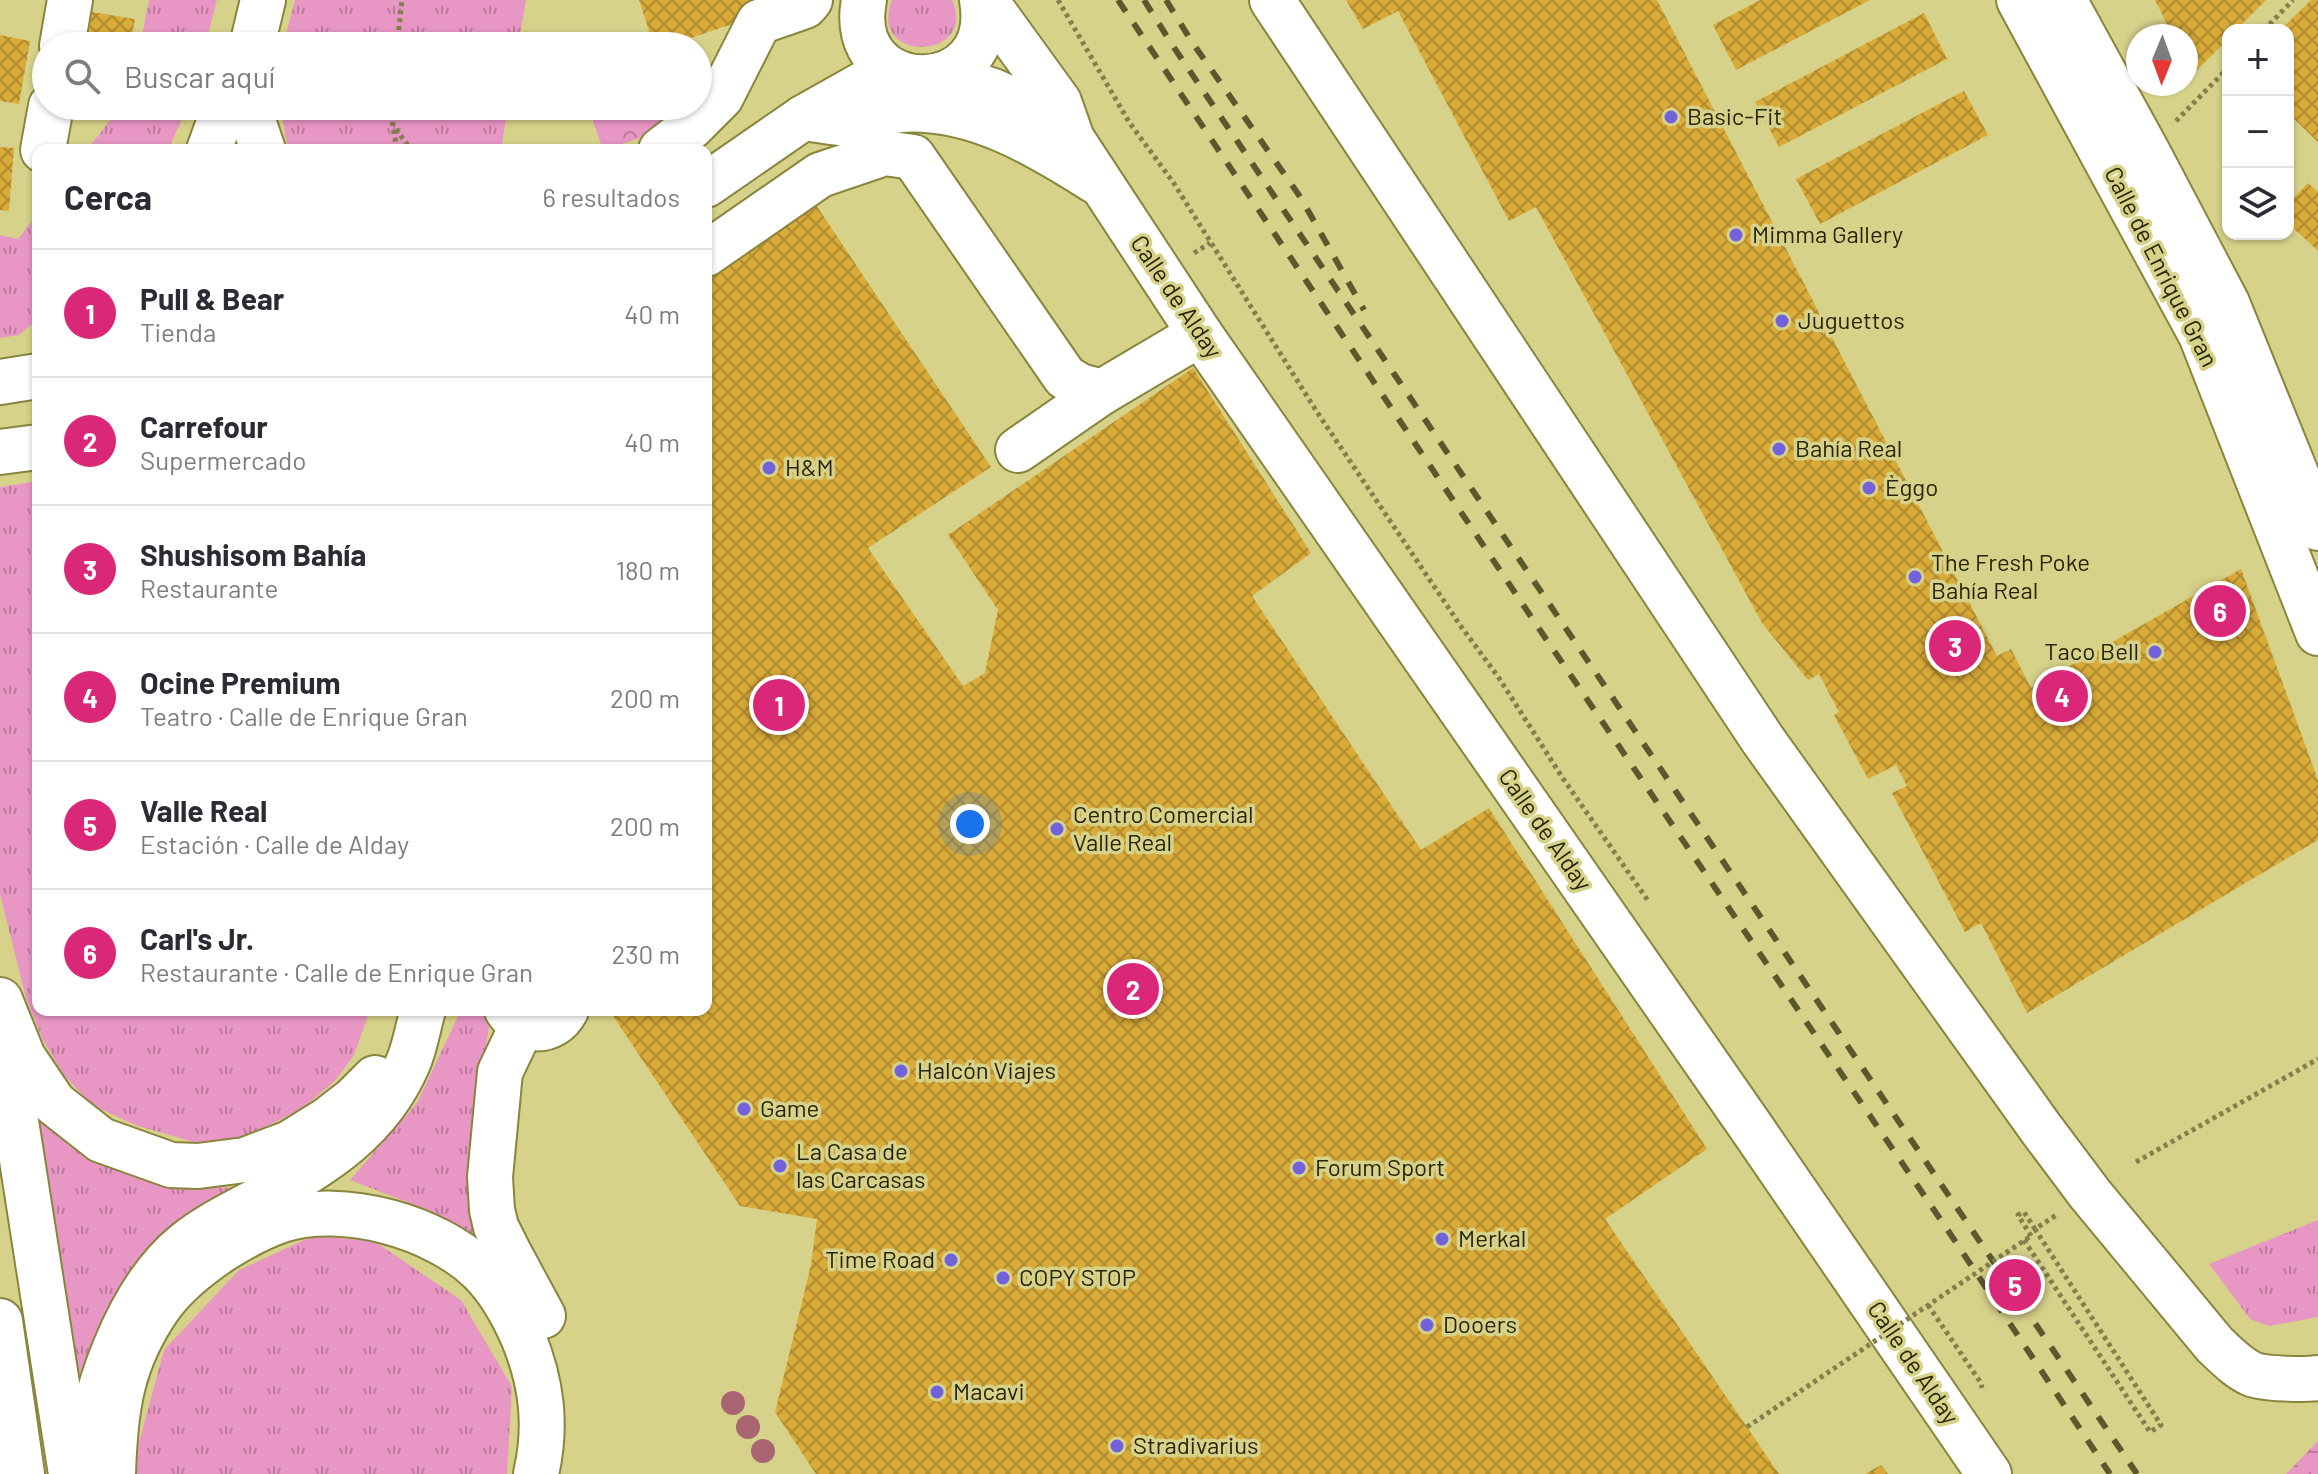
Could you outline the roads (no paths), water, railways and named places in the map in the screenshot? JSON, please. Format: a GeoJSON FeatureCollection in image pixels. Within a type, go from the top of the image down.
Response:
{"type":"FeatureCollection","features":[{"type":"Feature","properties":{"kind":"main road"},"geometry":{"type":"LineString","coordinates":[[64,32],[70,0]]}},
{"type":"Feature","properties":{"kind":"main road"},"geometry":{"type":"LineString","coordinates":[[712,106],[721,97],[759,22],[805,6],[810,0]]}},
{"type":"Feature","properties":{"kind":"main road"},"geometry":{"type":"LineString","coordinates":[[944,75],[961,66],[974,52],[982,36],[985,17],[982,0]]}},
{"type":"Feature","properties":{"kind":"main road","name":"Calle de Alday"},"geometry":{"type":"LineString","coordinates":[[982,0],[1059,102],[1072,139],[1200,334],[1989,1474]]}},
{"type":"Feature","properties":{"kind":"main road"},"geometry":{"type":"LineString","coordinates":[[1272,0],[1763,740],[2080,1181],[2232,1361],[2253,1375],[2318,1378]]}},
{"type":"Feature","properties":{"kind":"main road","name":"Calle de Enrique Gran"},"geometry":{"type":"LineString","coordinates":[[2019,0],[2201,335],[2318,633]]}},
{"type":"Feature","properties":{"kind":"main road","name":"Calle de Enrique Gran"},"geometry":{"type":"LineString","coordinates":[[2064,0],[2227,303],[2318,528]]}},
{"type":"Feature","properties":{"kind":"main road"},"geometry":{"type":"LineString","coordinates":[[712,181],[803,118],[873,35]]}},
{"type":"Feature","properties":{"kind":"main road","name":"Calle de Alday"},"geometry":{"type":"LineString","coordinates":[[873,35],[907,77],[925,79],[944,75],[993,91],[1034,110],[1072,139]]}},
{"type":"Feature","properties":{"kind":"main road","name":"Calle de Alday"},"geometry":{"type":"LineString","coordinates":[[803,118],[842,123],[902,110],[938,112],[990,124],[1052,153],[1102,185]]}},
{"type":"Feature","properties":{"kind":"main road"},"geometry":{"type":"LineString","coordinates":[[44,144],[48,120]]}},
{"type":"Feature","properties":{"kind":"main road"},"geometry":{"type":"LineString","coordinates":[[211,144],[220,120]]}},
{"type":"Feature","properties":{"kind":"main road"},"geometry":{"type":"LineString","coordinates":[[246,144],[247,120]]}},
{"type":"Feature","properties":{"kind":"main road"},"geometry":{"type":"LineString","coordinates":[[253,120],[261,144]]}},
{"type":"Feature","properties":{"kind":"main road"},"geometry":{"type":"LineString","coordinates":[[669,144],[698,120]]}},
{"type":"Feature","properties":{"kind":"main road"},"geometry":{"type":"LineString","coordinates":[[712,250],[820,175],[885,153],[913,157],[1065,377],[1080,386],[1102,392]]}},
{"type":"Feature","properties":{"kind":"main road"},"geometry":{"type":"LineString","coordinates":[[1018,450],[1102,392],[1200,334]]}},
{"type":"Feature","properties":{"kind":"main road"},"geometry":{"type":"LineString","coordinates":[[0,382],[32,377]]}},
{"type":"Feature","properties":{"kind":"main road"},"geometry":{"type":"LineString","coordinates":[[0,452],[32,448]]}},
{"type":"Feature","properties":{"kind":"main road"},"geometry":{"type":"LineString","coordinates":[[0,1000],[23,1057],[54,1103],[101,1140],[171,1165],[198,1166],[245,1160],[290,1143],[353,1100],[384,1069],[418,1016]]}},
{"type":"Feature","properties":{"kind":"main road"},"geometry":{"type":"LineString","coordinates":[[85,1474],[86,1450],[103,1378],[134,1308],[155,1276],[185,1244],[299,1178],[367,1127],[393,1092],[409,1060],[420,1016]]}},
{"type":"Feature","properties":{"kind":"main road"},"geometry":{"type":"LineString","coordinates":[[562,1016],[553,1025],[532,1029],[514,1018],[500,1072],[490,1177],[492,1210],[502,1240],[558,1350],[564,1374],[568,1431],[563,1474]]}},
{"type":"Feature","properties":{"kind":"main road"},"geometry":{"type":"LineString","coordinates":[[0,1019],[71,1474]]}},
{"type":"Feature","properties":{"kind":"main road"},"geometry":{"type":"LineString","coordinates":[[113,1474],[118,1403],[125,1375],[145,1329],[174,1289],[191,1271],[255,1231],[309,1214],[337,1213],[386,1222],[441,1243],[481,1270],[495,1287],[519,1328],[537,1375],[542,1419],[536,1474]]}},
{"type":"Feature","properties":{"kind":"main road"},"geometry":{"type":"LineString","coordinates":[[0,1321],[22,1474]]}},
{"type":"Feature","properties":{"kind":"railway"},"geometry":{"type":"LineString","coordinates":[[1118,0],[2110,1474]]}},
{"type":"Feature","properties":{"kind":"railway"},"geometry":{"type":"LineString","coordinates":[[1144,0],[2137,1474]]}},
{"type":"Feature","properties":{"kind":"railway"},"geometry":{"type":"LineString","coordinates":[[1166,0],[1301,198],[1364,310]]}},
{"type":"Feature","properties":{"kind":"place","name":"Basic-Fit"},"geometry":{"type":"Point","coordinates":[1671,117]}},
{"type":"Feature","properties":{"kind":"place","name":"Mimma Gallery"},"geometry":{"type":"Point","coordinates":[1736,235]}},
{"type":"Feature","properties":{"kind":"place","name":"Juguettos"},"geometry":{"type":"Point","coordinates":[1782,321]}},
{"type":"Feature","properties":{"kind":"place","name":"Bahía Real"},"geometry":{"type":"Point","coordinates":[1779,449]}},
{"type":"Feature","properties":{"kind":"place","name":"H&M"},"geometry":{"type":"Point","coordinates":[769,468]}},
{"type":"Feature","properties":{"kind":"place","name":"Èggo"},"geometry":{"type":"Point","coordinates":[1869,488]}},
{"type":"Feature","properties":{"kind":"place","name":"The Fresh Poke Bahía Real"},"geometry":{"type":"Point","coordinates":[1915,577]}},
{"type":"Feature","properties":{"kind":"place","name":"Carl's Jr."},"geometry":{"type":"Point","coordinates":[2220,611]}},
{"type":"Feature","properties":{"kind":"place","name":"Shushisom Bahía"},"geometry":{"type":"Point","coordinates":[1955,646]}},
{"type":"Feature","properties":{"kind":"place","name":"Taco Bell"},"geometry":{"type":"Point","coordinates":[2155,652]}},
{"type":"Feature","properties":{"kind":"place","name":"Ocine Premium"},"geometry":{"type":"Point","coordinates":[2062,696]}},
{"type":"Feature","properties":{"kind":"place","name":"Pull & Bear"},"geometry":{"type":"Point","coordinates":[779,705]}},
{"type":"Feature","properties":{"kind":"place","name":"Centro Comercial Valle Real"},"geometry":{"type":"Point","coordinates":[1057,829]}},
{"type":"Feature","properties":{"kind":"place","name":"Carrefour"},"geometry":{"type":"Point","coordinates":[1133,989]}},
{"type":"Feature","properties":{"kind":"place","name":"Halcón Viajes"},"geometry":{"type":"Point","coordinates":[901,1071]}},
{"type":"Feature","properties":{"kind":"place","name":"Game"},"geometry":{"type":"Point","coordinates":[744,1109]}},
{"type":"Feature","properties":{"kind":"place","name":"La Casa de las Carcasas"},"geometry":{"type":"Point","coordinates":[780,1166]}},
{"type":"Feature","properties":{"kind":"place","name":"Forum Sport"},"geometry":{"type":"Point","coordinates":[1299,1168]}},
{"type":"Feature","properties":{"kind":"place","name":"Merkal"},"geometry":{"type":"Point","coordinates":[1442,1239]}},
{"type":"Feature","properties":{"kind":"place","name":"Time Road"},"geometry":{"type":"Point","coordinates":[951,1260]}},
{"type":"Feature","properties":{"kind":"place","name":"COPY STOP"},"geometry":{"type":"Point","coordinates":[1003,1278]}},
{"type":"Feature","properties":{"kind":"place","name":"Valle Real"},"geometry":{"type":"Point","coordinates":[2015,1285]}},
{"type":"Feature","properties":{"kind":"place","name":"Dooers"},"geometry":{"type":"Point","coordinates":[1427,1325]}},
{"type":"Feature","properties":{"kind":"place","name":"Macavi"},"geometry":{"type":"Point","coordinates":[937,1392]}},
{"type":"Feature","properties":{"kind":"place","name":"Stradivarius"},"geometry":{"type":"Point","coordinates":[1117,1446]}}]}
